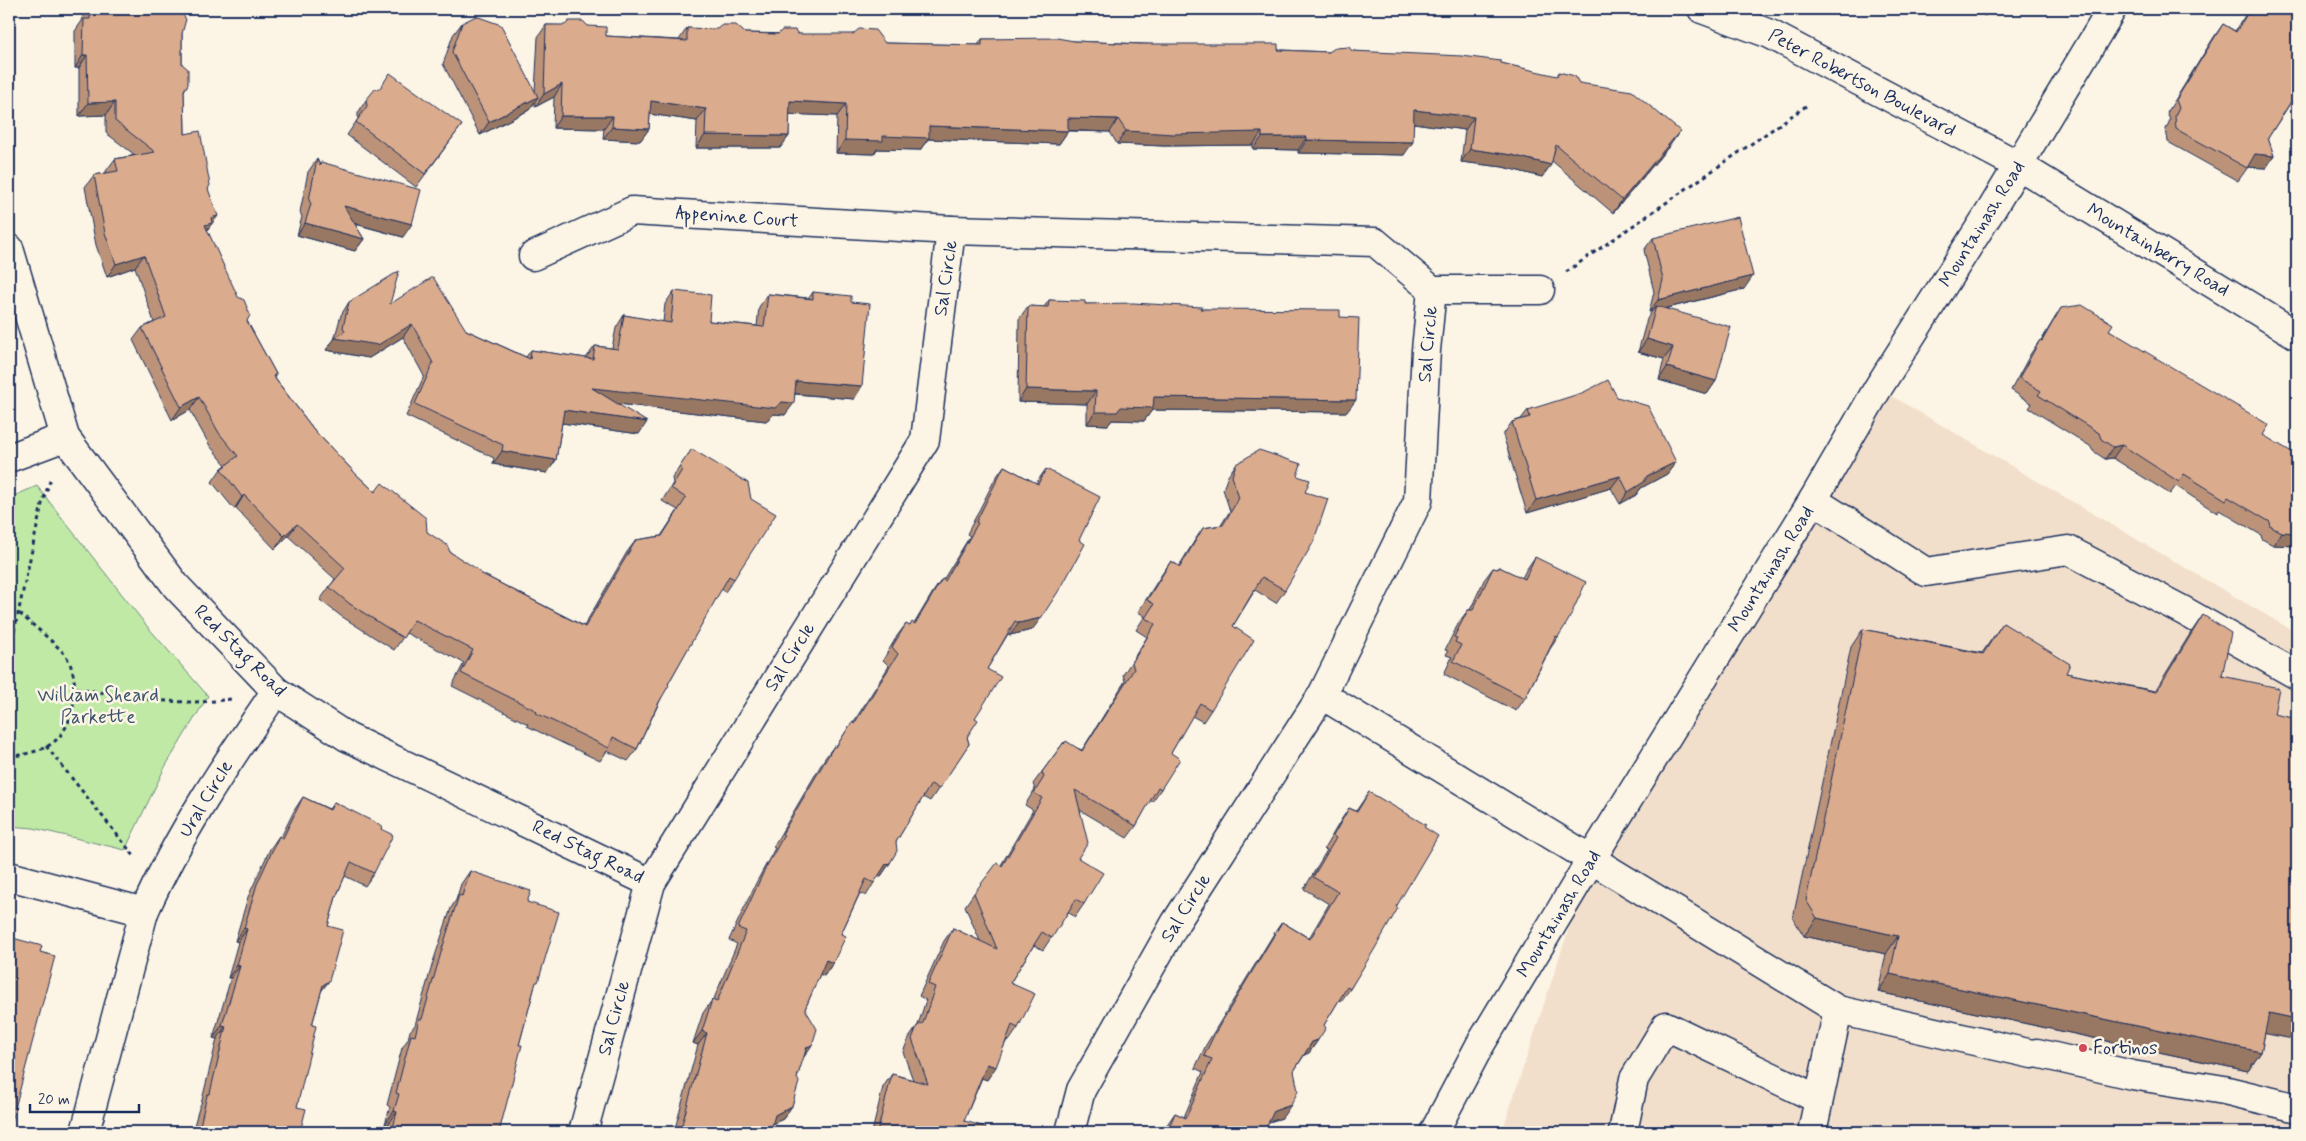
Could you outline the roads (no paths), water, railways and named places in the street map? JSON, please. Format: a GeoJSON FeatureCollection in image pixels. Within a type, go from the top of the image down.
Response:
{"type":"FeatureCollection","features":[{"type":"Feature","properties":{"kind":"street","name":"Peter Robertson Boulevard"},"geometry":{"type":"LineString","coordinates":[[1702,9],[1770,34],[2018,165]]}},
{"type":"Feature","properties":{"kind":"street","name":"Mountainash Road"},"geometry":{"type":"LineString","coordinates":[[1434,1132],[1480,1045],[1592,858],[1813,500],[1878,388],[2018,165],[2112,9]]}},
{"type":"Feature","properties":{"kind":"street","name":"Mountainberry Road"},"geometry":{"type":"LineString","coordinates":[[2018,165],[2297,335]]}},
{"type":"Feature","properties":{"kind":"street","name":"Appenine Court"},"geometry":{"type":"LineString","coordinates":[[533,256],[632,210],[951,230]]}},
{"type":"Feature","properties":{"kind":"street","name":"Sal Circle"},"geometry":{"type":"LineString","coordinates":[[583,1132],[651,883],[925,440],[951,230],[1375,242],[1432,290],[1426,350],[1418,501],[1322,695],[1176,922],[1081,1090],[1070,1132]]}},
{"type":"Feature","properties":{"kind":"street","name":"Red Stag Road"},"geometry":{"type":"LineString","coordinates":[[9,248],[65,437],[176,586],[276,691],[347,737],[651,883]]}},
{"type":"Feature","properties":{"kind":"street"},"geometry":{"type":"LineString","coordinates":[[1432,290],[1540,290]]}},
{"type":"Feature","properties":{"kind":"street"},"geometry":{"type":"LineString","coordinates":[[9,458],[65,437]]}},
{"type":"Feature","properties":{"kind":"street"},"geometry":{"type":"LineString","coordinates":[[1813,500],[1926,572],[2068,550],[2184,611],[2297,675]]}},
{"type":"Feature","properties":{"kind":"street","name":"Ural Circle"},"geometry":{"type":"LineString","coordinates":[[85,1132],[144,912],[156,884],[209,789],[276,691]]}},
{"type":"Feature","properties":{"kind":"street"},"geometry":{"type":"LineString","coordinates":[[1322,695],[1592,858],[1838,1010],[2032,1054],[2037,1053],[2132,1075],[2224,1090],[2297,1108]]}},
{"type":"Feature","properties":{"kind":"street"},"geometry":{"type":"LineString","coordinates":[[9,876],[144,912]]}},
{"type":"Feature","properties":{"kind":"street"},"geometry":{"type":"LineString","coordinates":[[1812,1132],[1838,1010]]}},
{"type":"Feature","properties":{"kind":"street"},"geometry":{"type":"LineString","coordinates":[[1624,1132],[1634,1079],[1666,1026],[1818,1099]]}},
{"type":"Feature","properties":{"kind":"place","name":"Fortinos"},"geometry":{"type":"Point","coordinates":[2083,1048]}},
{"type":"Feature","properties":{"kind":"park label","name":"William Sheard Parkette"},"geometry":{"type":"Point","coordinates":[98,706]}}]}
